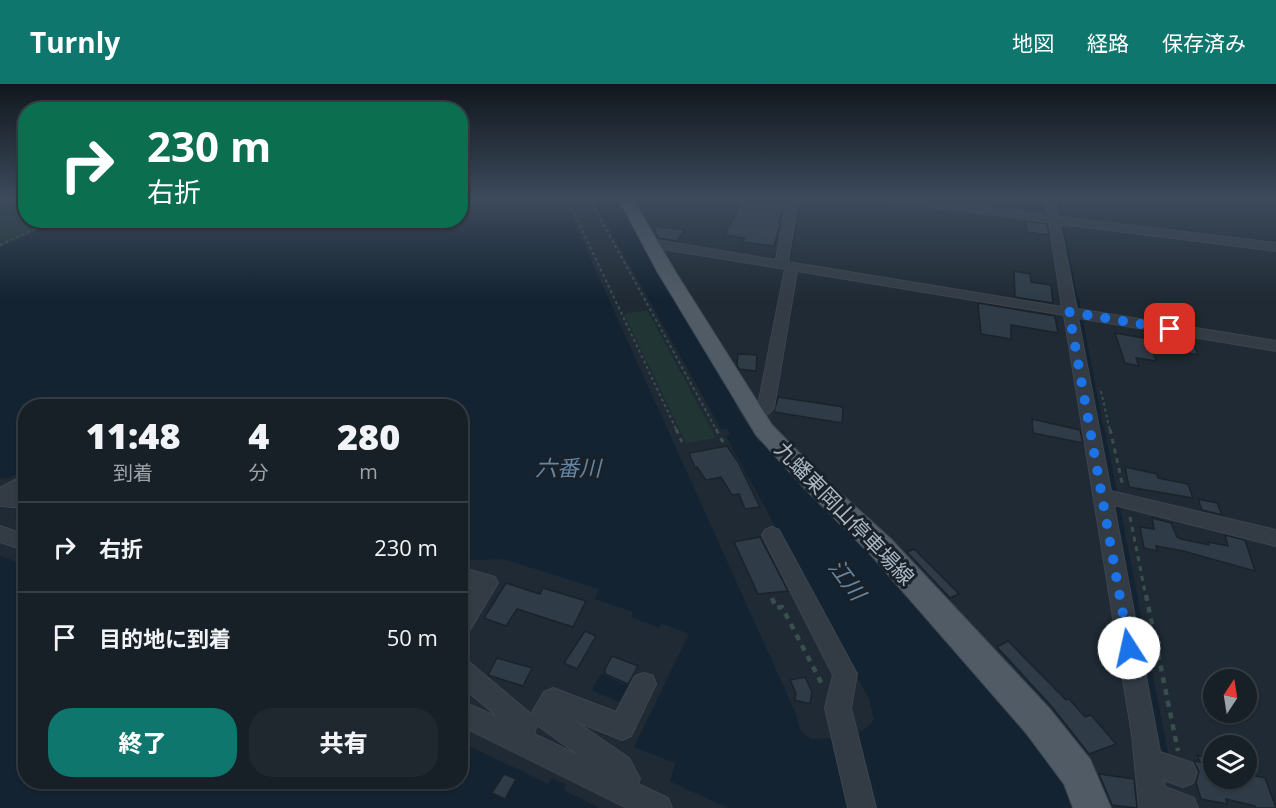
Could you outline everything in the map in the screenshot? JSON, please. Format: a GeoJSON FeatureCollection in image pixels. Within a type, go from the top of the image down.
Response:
{"type":"FeatureCollection","features":[{"type":"Feature","properties":{"kind":"main road","name":"九蟠東岡山停車場線"},"geometry":{"type":"LineString","coordinates":[[644,232],[752,414],[764,430],[816,485],[881,547],[1038,721],[1077,772],[1092,808]]}},
{"type":"Feature","properties":{"kind":"street"},"geometry":{"type":"LineString","coordinates":[[752,414],[766,408],[790,271],[787,266],[789,232]]}},
{"type":"Feature","properties":{"kind":"street"},"geometry":{"type":"LineString","coordinates":[[1060,232],[1115,499],[1166,768],[1167,804]]}},
{"type":"Feature","properties":{"kind":"street"},"geometry":{"type":"LineString","coordinates":[[1158,232],[1276,247]]}},
{"type":"Feature","properties":{"kind":"street"},"geometry":{"type":"LineString","coordinates":[[650,243],[1276,346]]}},
{"type":"Feature","properties":{"kind":"street"},"geometry":{"type":"LineString","coordinates":[[0,498],[18,486]]}},
{"type":"Feature","properties":{"kind":"street"},"geometry":{"type":"LineString","coordinates":[[0,498],[18,500]]}},
{"type":"Feature","properties":{"kind":"street"},"geometry":{"type":"LineString","coordinates":[[1115,499],[1276,538]]}},
{"type":"Feature","properties":{"kind":"street"},"geometry":{"type":"LineString","coordinates":[[0,534],[18,540]]}},
{"type":"Feature","properties":{"kind":"street"},"geometry":{"type":"LineString","coordinates":[[772,536],[845,674],[838,708],[862,808]]}},
{"type":"Feature","properties":{"kind":"street"},"geometry":{"type":"LineString","coordinates":[[468,577],[487,583],[468,613]]}},
{"type":"Feature","properties":{"kind":"street"},"geometry":{"type":"LineString","coordinates":[[468,677],[514,714],[525,726],[516,741]]}},
{"type":"Feature","properties":{"kind":"street"},"geometry":{"type":"LineString","coordinates":[[622,791],[626,779],[619,768],[544,714],[553,700],[622,727],[644,684]]}},
{"type":"Feature","properties":{"kind":"street"},"geometry":{"type":"LineString","coordinates":[[468,716],[658,808]]}},
{"type":"Feature","properties":{"kind":"path"},"geometry":{"type":"LineString","coordinates":[[0,244],[27,232]]}},
{"type":"Feature","properties":{"kind":"path"},"geometry":{"type":"LineString","coordinates":[[583,232],[682,442]]}},
{"type":"Feature","properties":{"kind":"path"},"geometry":{"type":"LineString","coordinates":[[608,232],[725,446]]}},
{"type":"Feature","properties":{"kind":"path"},"geometry":{"type":"LineString","coordinates":[[1100,386],[1115,499],[1142,579],[1166,768]]}},
{"type":"Feature","properties":{"kind":"path"},"geometry":{"type":"LineString","coordinates":[[772,598],[776,608],[782,607],[821,686],[840,700]]}},
{"type":"Feature","properties":{"kind":"green space"},"geometry":{"type":"Polygon","coordinates":[[[0,232],[33,232],[0,247],[0,232]]]}},
{"type":"Feature","properties":{"kind":"green space"},"geometry":{"type":"Polygon","coordinates":[[[647,310],[716,438],[686,443],[624,314],[647,310]]]}},
{"type":"Feature","properties":{"kind":"water","name":"六番川"},"geometry":{"type":"Polygon","coordinates":[[[35,232],[578,232],[796,714],[800,730],[811,739],[846,737],[862,731],[874,719],[869,699],[726,436],[730,434],[727,429],[721,429],[611,232],[639,232],[739,404],[735,405],[758,441],[765,440],[1019,713],[1061,777],[1072,808],[660,808],[675,763],[634,747],[689,634],[661,623],[659,628],[631,617],[633,612],[595,599],[599,589],[503,559],[468,559],[468,399],[18,399],[18,474],[5,479],[0,478],[0,247],[35,232]]]}},
{"type":"Feature","properties":{"kind":"water"},"geometry":{"type":"Polygon","coordinates":[[[0,556],[18,562],[18,789],[468,789],[468,745],[548,784],[552,778],[566,784],[564,790],[599,808],[0,808],[0,556]]]}},
{"type":"Feature","properties":{"kind":"water"},"geometry":{"type":"Polygon","coordinates":[[[601,674],[628,686],[619,702],[592,690],[601,674]]]}},
{"type":"Feature","properties":{"kind":"pier"},"geometry":{"type":"Polygon","coordinates":[[[669,781],[728,808],[657,808],[669,781]]]}},
{"type":"Feature","properties":{"kind":"building"},"geometry":{"type":"Polygon","coordinates":[[[656,232],[684,232],[677,241],[658,238],[656,232]]]}},
{"type":"Feature","properties":{"kind":"building"},"geometry":{"type":"Polygon","coordinates":[[[727,232],[778,232],[774,246],[742,242],[745,238],[725,235],[727,232]]]}},
{"type":"Feature","properties":{"kind":"building"},"geometry":{"type":"Polygon","coordinates":[[[1027,232],[1048,232],[1049,235],[1027,232]]]}},
{"type":"Feature","properties":{"kind":"building"},"geometry":{"type":"Polygon","coordinates":[[[1014,271],[1030,274],[1031,282],[1051,285],[1053,303],[1015,297],[1014,271]]]}},
{"type":"Feature","properties":{"kind":"building"},"geometry":{"type":"Polygon","coordinates":[[[978,303],[1055,316],[1058,333],[1011,325],[1011,339],[981,334],[978,303]]]}},
{"type":"Feature","properties":{"kind":"building"},"geometry":{"type":"Polygon","coordinates":[[[1142,331],[1192,340],[1198,355],[1151,345],[1156,361],[1136,358],[1139,366],[1125,363],[1115,333],[1144,338],[1142,331]]]}},
{"type":"Feature","properties":{"kind":"building"},"geometry":{"type":"Polygon","coordinates":[[[738,354],[757,355],[756,371],[739,369],[738,354]]]}},
{"type":"Feature","properties":{"kind":"building"},"geometry":{"type":"Polygon","coordinates":[[[778,397],[843,407],[842,423],[774,412],[778,397]]]}},
{"type":"Feature","properties":{"kind":"building"},"geometry":{"type":"Polygon","coordinates":[[[1032,419],[1080,430],[1083,443],[1033,433],[1032,419]]]}},
{"type":"Feature","properties":{"kind":"building"},"geometry":{"type":"Polygon","coordinates":[[[727,446],[738,462],[760,507],[745,509],[739,494],[732,495],[721,477],[706,480],[697,467],[695,468],[689,453],[727,446]]]}},
{"type":"Feature","properties":{"kind":"building"},"geometry":{"type":"Polygon","coordinates":[[[1125,467],[1157,474],[1158,478],[1188,484],[1193,498],[1129,487],[1125,467]]]}},
{"type":"Feature","properties":{"kind":"building"},"geometry":{"type":"Polygon","coordinates":[[[1198,499],[1217,503],[1222,515],[1202,510],[1198,499]]]}},
{"type":"Feature","properties":{"kind":"building"},"geometry":{"type":"Polygon","coordinates":[[[1152,518],[1171,523],[1177,537],[1181,539],[1209,545],[1208,542],[1228,546],[1225,535],[1245,540],[1255,571],[1183,551],[1156,546],[1157,551],[1144,548],[1140,527],[1154,529],[1152,518]]]}},
{"type":"Feature","properties":{"kind":"building"},"geometry":{"type":"Polygon","coordinates":[[[760,537],[788,591],[758,594],[734,542],[760,537]]]}},
{"type":"Feature","properties":{"kind":"building"},"geometry":{"type":"Polygon","coordinates":[[[914,549],[959,594],[950,598],[907,552],[914,549]]]}},
{"type":"Feature","properties":{"kind":"building"},"geometry":{"type":"Polygon","coordinates":[[[506,583],[540,594],[543,588],[586,601],[573,627],[517,609],[506,626],[484,618],[506,583]]]}},
{"type":"Feature","properties":{"kind":"building"},"geometry":{"type":"Polygon","coordinates":[[[585,631],[596,636],[577,669],[564,663],[585,631]]]}},
{"type":"Feature","properties":{"kind":"building"},"geometry":{"type":"Polygon","coordinates":[[[1008,641],[1085,717],[1091,715],[1116,744],[1089,754],[1052,707],[997,647],[1008,641]]]}},
{"type":"Feature","properties":{"kind":"building"},"geometry":{"type":"Polygon","coordinates":[[[612,656],[638,666],[628,684],[605,674],[605,669],[612,656]]]}},
{"type":"Feature","properties":{"kind":"building"},"geometry":{"type":"Polygon","coordinates":[[[497,658],[532,668],[523,686],[488,675],[497,658]]]}},
{"type":"Feature","properties":{"kind":"building"},"geometry":{"type":"Polygon","coordinates":[[[805,677],[812,692],[810,704],[795,700],[796,693],[790,680],[805,677]]]}},
{"type":"Feature","properties":{"kind":"building"},"geometry":{"type":"Polygon","coordinates":[[[1197,755],[1203,756],[1203,789],[1257,789],[1257,776],[1265,778],[1276,808],[1256,808],[1226,799],[1227,804],[1201,799],[1196,782],[1199,772],[1194,761],[1200,762],[1197,755]]]}},
{"type":"Feature","properties":{"kind":"building"},"geometry":{"type":"Polygon","coordinates":[[[504,774],[516,779],[505,799],[492,793],[504,774]]]}},
{"type":"Feature","properties":{"kind":"building"},"geometry":{"type":"Polygon","coordinates":[[[1099,774],[1134,779],[1137,808],[1112,805],[1099,774]]]}},
{"type":"Feature","properties":{"kind":"waterway"},"geometry":{"type":"LineString","coordinates":[[788,266],[795,232]]}},
{"type":"Feature","properties":{"kind":"waterway"},"geometry":{"type":"LineString","coordinates":[[1064,232],[1077,301]]}},
{"type":"Feature","properties":{"kind":"waterway"},"geometry":{"type":"LineString","coordinates":[[1077,299],[1102,431]]}},
{"type":"Feature","properties":{"kind":"waterway"},"geometry":{"type":"LineString","coordinates":[[1102,429],[1135,597]]}},
{"type":"Feature","properties":{"kind":"waterway"},"geometry":{"type":"LineString","coordinates":[[1134,595],[1166,758]]}},
{"type":"Feature","properties":{"kind":"route"},"geometry":{"type":"LineString","coordinates":[[1129,648],[1069,312],[1170,329]]}},
{"type":"Feature","properties":{"kind":"water label","name":"江川"},"geometry":{"type":"Point","coordinates":[848,579]}}]}
